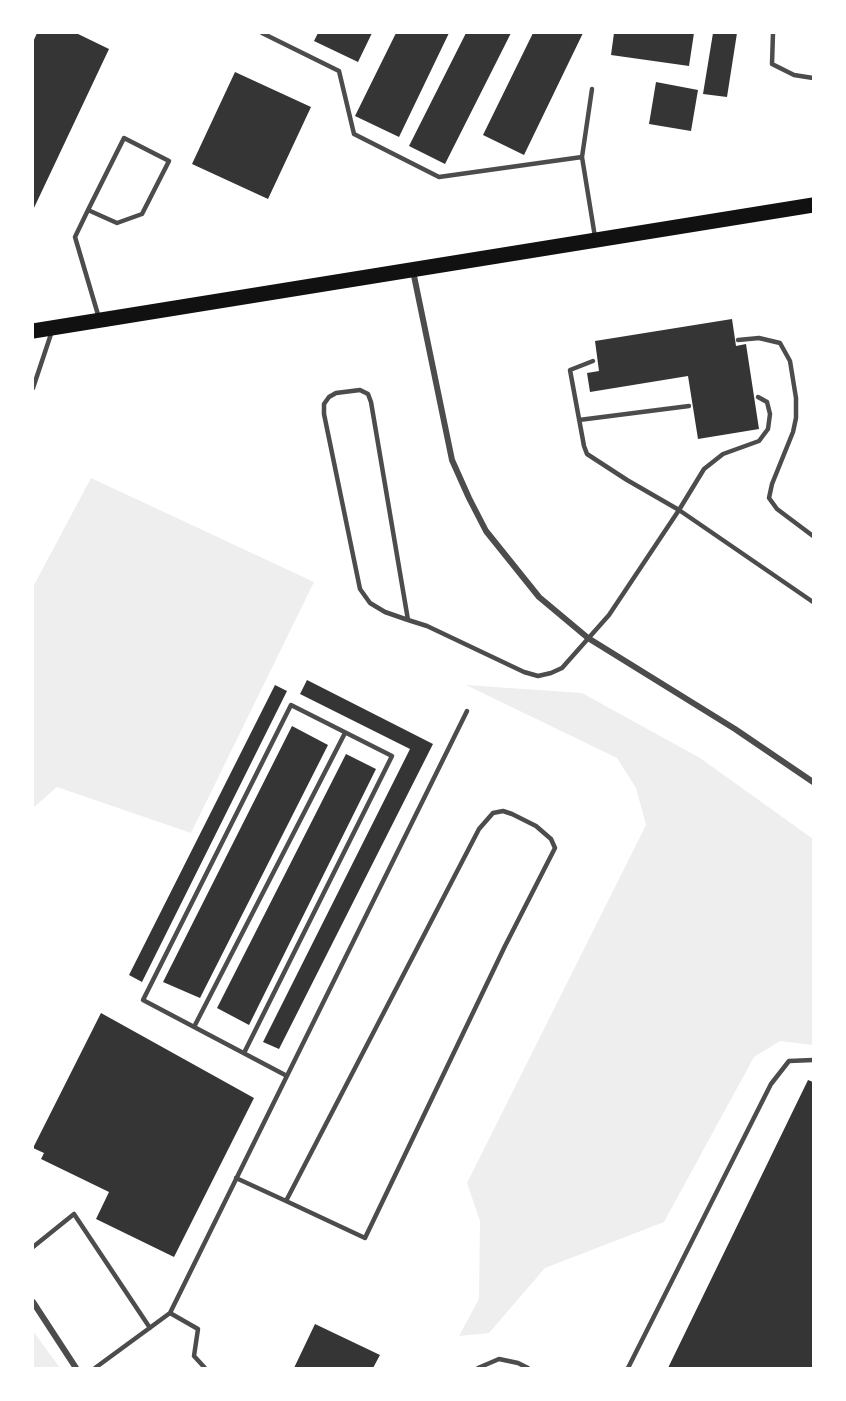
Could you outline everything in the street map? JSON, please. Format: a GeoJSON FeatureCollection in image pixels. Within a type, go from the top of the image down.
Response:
{"type":"FeatureCollection","features":[{"type":"Feature","properties":{"kind":"main road"},"geometry":{"type":"LineString","coordinates":[[33,331],[813,205]]}},
{"type":"Feature","properties":{"kind":"street"},"geometry":{"type":"LineString","coordinates":[[413,270],[452,460],[486,531],[539,597],[588,638],[735,729],[813,782]]}},
{"type":"Feature","properties":{"kind":"street"},"geometry":{"type":"LineString","coordinates":[[33,1302],[76,1368]]}},
{"type":"Feature","properties":{"kind":"lane"},"geometry":{"type":"LineString","coordinates":[[261,33],[339,71],[354,134],[439,177],[582,157]]}},
{"type":"Feature","properties":{"kind":"lane"},"geometry":{"type":"LineString","coordinates":[[773,33],[772,64],[794,75],[813,78]]}},
{"type":"Feature","properties":{"kind":"lane"},"geometry":{"type":"LineString","coordinates":[[592,89],[582,157],[596,239]]}},
{"type":"Feature","properties":{"kind":"lane"},"geometry":{"type":"LineString","coordinates":[[88,210],[117,223],[142,214],[169,161],[124,138],[88,210],[75,237],[99,320]]}},
{"type":"Feature","properties":{"kind":"lane"},"geometry":{"type":"LineString","coordinates":[[33,388],[53,328]]}},
{"type":"Feature","properties":{"kind":"lane"},"geometry":{"type":"LineString","coordinates":[[738,340],[759,338],[780,343],[790,362],[796,398],[796,418],[771,483],[769,498],[777,509],[813,536]]}},
{"type":"Feature","properties":{"kind":"lane"},"geometry":{"type":"LineString","coordinates":[[593,361],[570,369],[587,454],[680,510],[813,602]]}},
{"type":"Feature","properties":{"kind":"lane"},"geometry":{"type":"LineString","coordinates":[[408,620],[371,402],[368,394],[360,390],[336,393],[329,397],[324,404],[324,414],[360,589],[370,603],[385,612],[408,620],[427,626],[524,672],[538,676],[562,668],[609,615],[680,510],[704,469],[723,454],[759,441],[768,429],[770,414],[767,402],[758,397]]}},
{"type":"Feature","properties":{"kind":"lane"},"geometry":{"type":"LineString","coordinates":[[579,420],[689,406]]}},
{"type":"Feature","properties":{"kind":"lane"},"geometry":{"type":"LineString","coordinates":[[244,1053],[392,756],[291,705],[143,1000],[287,1076]]}},
{"type":"Feature","properties":{"kind":"lane"},"geometry":{"type":"LineString","coordinates":[[95,1368],[170,1313],[467,711]]}},
{"type":"Feature","properties":{"kind":"lane"},"geometry":{"type":"LineString","coordinates":[[194,1027],[345,733]]}},
{"type":"Feature","properties":{"kind":"lane"},"geometry":{"type":"LineString","coordinates":[[236,1178],[286,1202],[365,1238],[505,946],[555,848],[551,839],[536,826],[503,811],[493,813],[479,829],[286,1202]]}},
{"type":"Feature","properties":{"kind":"lane"},"geometry":{"type":"LineString","coordinates":[[628,1368],[771,1084],[789,1061],[813,1060]]}},
{"type":"Feature","properties":{"kind":"lane"},"geometry":{"type":"LineString","coordinates":[[33,1247],[74,1214],[150,1328]]}},
{"type":"Feature","properties":{"kind":"lane"},"geometry":{"type":"LineString","coordinates":[[170,1313],[198,1329],[194,1356],[205,1368]]}},
{"type":"Feature","properties":{"kind":"lane"},"geometry":{"type":"LineString","coordinates":[[478,1368],[499,1359],[518,1363],[528,1368]]}},
{"type":"Feature","properties":{"kind":"shaded area"},"geometry":{"type":"Polygon","coordinates":[[[91,478],[314,582],[191,833],[57,787],[33,808],[33,587],[91,478]]]}},
{"type":"Feature","properties":{"kind":"shaded area"},"geometry":{"type":"Polygon","coordinates":[[[466,685],[582,693],[700,758],[813,839],[813,1045],[780,1041],[754,1057],[664,1222],[545,1268],[489,1333],[459,1336],[479,1299],[480,1221],[467,1183],[646,825],[636,788],[617,758],[466,685]]]}},
{"type":"Feature","properties":{"kind":"shaded area"},"geometry":{"type":"Polygon","coordinates":[[[33,1331],[60,1368],[33,1368],[33,1331]]]}},
{"type":"Feature","properties":{"kind":"building"},"geometry":{"type":"Polygon","coordinates":[[[37,33],[76,33],[109,49],[33,210],[33,42],[37,33]]]}},
{"type":"Feature","properties":{"kind":"building"},"geometry":{"type":"Polygon","coordinates":[[[318,33],[372,33],[358,62],[314,41],[318,33]]]}},
{"type":"Feature","properties":{"kind":"building"},"geometry":{"type":"Polygon","coordinates":[[[396,33],[449,33],[399,137],[355,116],[396,33]]]}},
{"type":"Feature","properties":{"kind":"building"},"geometry":{"type":"Polygon","coordinates":[[[466,33],[511,33],[445,164],[409,146],[466,33]]]}},
{"type":"Feature","properties":{"kind":"building"},"geometry":{"type":"Polygon","coordinates":[[[533,33],[583,33],[524,155],[483,135],[533,33]]]}},
{"type":"Feature","properties":{"kind":"building"},"geometry":{"type":"Polygon","coordinates":[[[614,33],[694,33],[689,66],[611,55],[614,33]]]}},
{"type":"Feature","properties":{"kind":"building"},"geometry":{"type":"Polygon","coordinates":[[[713,33],[737,33],[727,97],[703,94],[713,33]]]}},
{"type":"Feature","properties":{"kind":"building"},"geometry":{"type":"Polygon","coordinates":[[[235,72],[311,107],[268,199],[192,164],[235,72]]]}},
{"type":"Feature","properties":{"kind":"building"},"geometry":{"type":"Polygon","coordinates":[[[656,82],[698,90],[691,131],[649,124],[656,82]]]}},
{"type":"Feature","properties":{"kind":"building"},"geometry":{"type":"Polygon","coordinates":[[[732,319],[736,346],[746,344],[759,429],[698,439],[688,376],[590,392],[587,373],[599,371],[595,341],[732,319]]]}},
{"type":"Feature","properties":{"kind":"building"},"geometry":{"type":"Polygon","coordinates":[[[307,680],[433,744],[279,1049],[263,1042],[410,749],[300,694],[307,680]]]}},
{"type":"Feature","properties":{"kind":"building"},"geometry":{"type":"Polygon","coordinates":[[[275,685],[287,691],[142,982],[129,975],[275,685]]]}},
{"type":"Feature","properties":{"kind":"building"},"geometry":{"type":"Polygon","coordinates":[[[292,726],[328,745],[200,998],[163,982],[292,726]]]}},
{"type":"Feature","properties":{"kind":"building"},"geometry":{"type":"Polygon","coordinates":[[[346,754],[376,769],[249,1025],[217,1008],[346,754]]]}},
{"type":"Feature","properties":{"kind":"building"},"geometry":{"type":"Polygon","coordinates":[[[101,1013],[254,1098],[174,1257],[96,1219],[109,1192],[41,1159],[44,1153],[33,1148],[101,1013]]]}},
{"type":"Feature","properties":{"kind":"building"},"geometry":{"type":"Polygon","coordinates":[[[808,1080],[813,1082],[813,1368],[668,1368],[808,1080]]]}},
{"type":"Feature","properties":{"kind":"building"},"geometry":{"type":"Polygon","coordinates":[[[315,1324],[380,1355],[373,1368],[294,1368],[315,1324]]]}}]}
